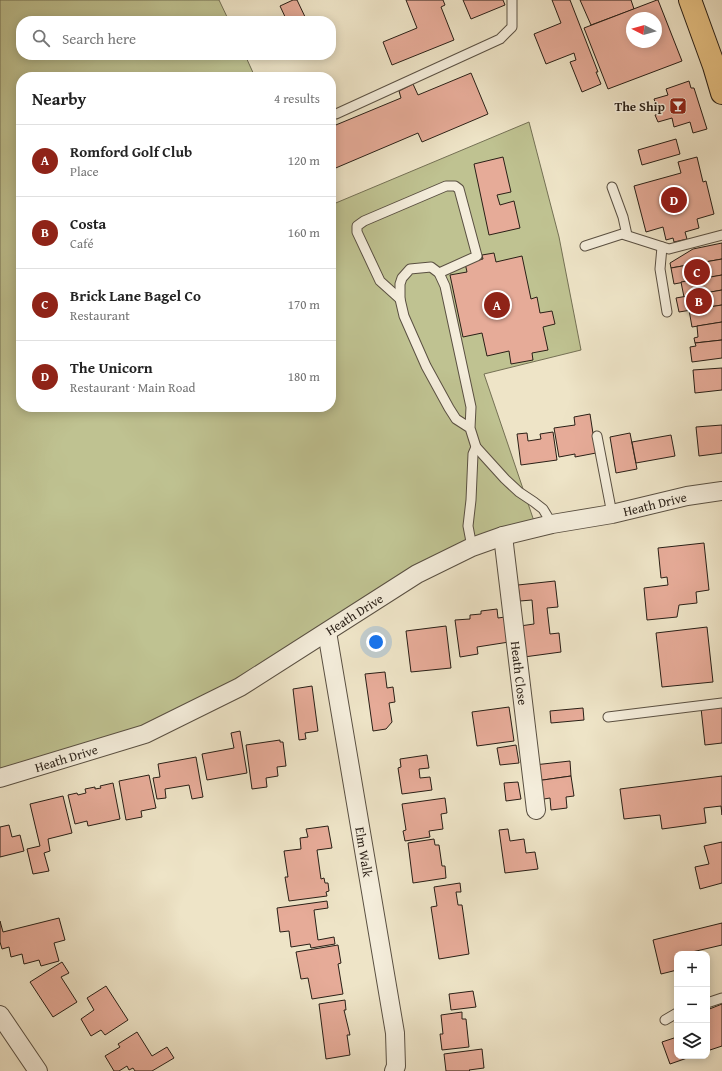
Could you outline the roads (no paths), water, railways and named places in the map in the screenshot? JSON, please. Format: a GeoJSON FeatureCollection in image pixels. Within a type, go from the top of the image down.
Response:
{"type":"FeatureCollection","features":[{"type":"Feature","properties":{"kind":"main road"},"geometry":{"type":"LineString","coordinates":[[690,0],[714,66],[722,94]]}},
{"type":"Feature","properties":{"kind":"street","name":"Heath Drive"},"geometry":{"type":"LineString","coordinates":[[0,778],[145,734],[240,687],[417,574],[472,548],[503,536],[552,524],[612,514],[686,496],[722,491]]}},
{"type":"Feature","properties":{"kind":"street","name":"Heath Close"},"geometry":{"type":"LineString","coordinates":[[503,536],[536,810]]}},
{"type":"Feature","properties":{"kind":"street","name":"Elm Walk"},"geometry":{"type":"LineString","coordinates":[[327,632],[395,1033],[396,1066],[394,1071]]}},
{"type":"Feature","properties":{"kind":"street"},"geometry":{"type":"LineString","coordinates":[[0,1015],[38,1071]]}},
{"type":"Feature","properties":{"kind":"lane"},"geometry":{"type":"LineString","coordinates":[[336,114],[500,39],[512,27],[512,0]]}},
{"type":"Feature","properties":{"kind":"lane"},"geometry":{"type":"LineString","coordinates":[[400,299],[380,281],[357,232],[358,226],[364,220],[446,186],[455,186],[459,189],[477,256],[439,272]]}},
{"type":"Feature","properties":{"kind":"lane"},"geometry":{"type":"LineString","coordinates":[[612,187],[623,217],[627,235]]}},
{"type":"Feature","properties":{"kind":"lane"},"geometry":{"type":"LineString","coordinates":[[584,246],[622,234],[669,249],[722,235]]}},
{"type":"Feature","properties":{"kind":"lane"},"geometry":{"type":"LineString","coordinates":[[662,247],[660,269],[667,312]]}},
{"type":"Feature","properties":{"kind":"lane"},"geometry":{"type":"LineString","coordinates":[[470,428],[456,419],[449,408],[426,366],[404,316],[400,299],[400,284],[402,278],[410,269],[431,267],[439,272],[445,286],[471,407],[470,428],[476,446],[505,479],[519,492],[543,509],[552,524]]}},
{"type":"Feature","properties":{"kind":"lane"},"geometry":{"type":"LineString","coordinates":[[597,436],[612,514]]}},
{"type":"Feature","properties":{"kind":"lane"},"geometry":{"type":"LineString","coordinates":[[472,548],[468,526],[473,454],[476,446]]}},
{"type":"Feature","properties":{"kind":"lane"},"geometry":{"type":"LineString","coordinates":[[608,717],[722,703]]}},
{"type":"Feature","properties":{"kind":"lane"},"geometry":{"type":"LineString","coordinates":[[710,1002],[722,998]]}},
{"type":"Feature","properties":{"kind":"lane"},"geometry":{"type":"LineString","coordinates":[[665,1020],[674,1015]]}},
{"type":"Feature","properties":{"kind":"place","name":"The Ship"},"geometry":{"type":"Point","coordinates":[678,106]}},
{"type":"Feature","properties":{"kind":"place","name":"The Unicorn"},"geometry":{"type":"Point","coordinates":[674,200]}},
{"type":"Feature","properties":{"kind":"place","name":"Brick Lane Bagel Co"},"geometry":{"type":"Point","coordinates":[697,272]}},
{"type":"Feature","properties":{"kind":"place","name":"Costa"},"geometry":{"type":"Point","coordinates":[699,301]}},
{"type":"Feature","properties":{"kind":"place","name":"Romford Golf Club"},"geometry":{"type":"Point","coordinates":[497,305]}}]}
